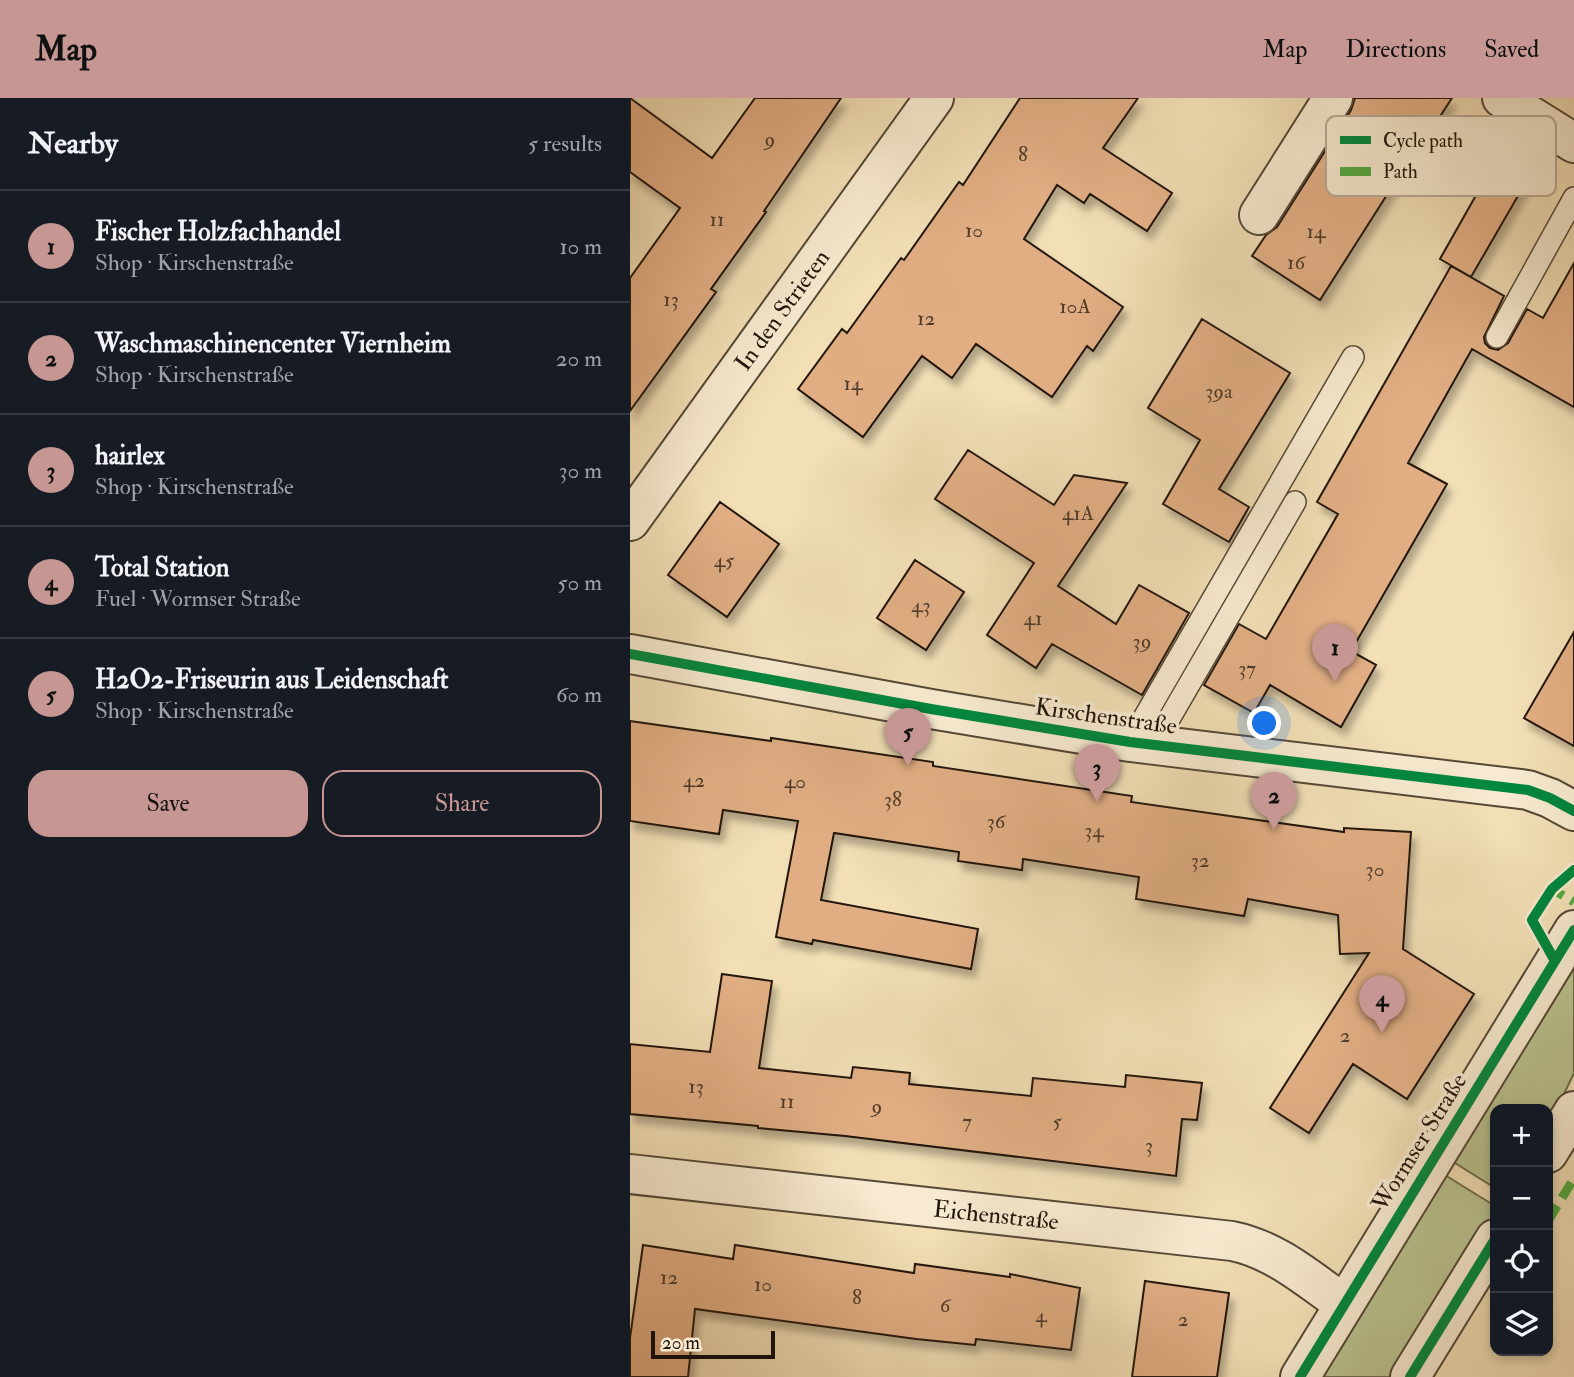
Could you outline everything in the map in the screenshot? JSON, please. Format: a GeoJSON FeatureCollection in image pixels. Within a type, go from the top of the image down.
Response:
{"type":"FeatureCollection","features":[{"type":"Feature","properties":{"kind":"street","name":"In den Strieten"},"geometry":{"type":"LineString","coordinates":[[630,521],[934,98]]}},
{"type":"Feature","properties":{"kind":"street"},"geometry":{"type":"LineString","coordinates":[[1259,215],[1334,98]]}},
{"type":"Feature","properties":{"kind":"street"},"geometry":{"type":"LineString","coordinates":[[1502,98],[1531,116]]}},
{"type":"Feature","properties":{"kind":"street"},"geometry":{"type":"LineString","coordinates":[[1556,132],[1574,143]]}},
{"type":"Feature","properties":{"kind":"street","name":"Kirschenstraße"},"geometry":{"type":"LineString","coordinates":[[630,654],[917,707],[1142,743],[1528,790],[1574,811]]}},
{"type":"Feature","properties":{"kind":"street","name":"Wormser Straße"},"geometry":{"type":"LineString","coordinates":[[1300,1377],[1574,930]]}},
{"type":"Feature","properties":{"kind":"street","name":"Eichenstraße"},"geometry":{"type":"LineString","coordinates":[[630,1174],[1232,1241],[1254,1246],[1276,1256],[1344,1304]]}},
{"type":"Feature","properties":{"kind":"street"},"geometry":{"type":"LineString","coordinates":[[1410,1377],[1490,1248]]}},
{"type":"Feature","properties":{"kind":"lane"},"geometry":{"type":"LineString","coordinates":[[1497,337],[1574,198]]}},
{"type":"Feature","properties":{"kind":"lane"},"geometry":{"type":"LineString","coordinates":[[1142,743],[1353,357]]}},
{"type":"Feature","properties":{"kind":"lane"},"geometry":{"type":"LineString","coordinates":[[1142,743],[1296,502]]}},
{"type":"Feature","properties":{"kind":"green space"},"geometry":{"type":"Polygon","coordinates":[[[1574,953],[1574,1073],[1553,1117],[1553,1104],[1490,1104],[1490,1185],[1447,1158],[1574,953]]]}},
{"type":"Feature","properties":{"kind":"green space"},"geometry":{"type":"Polygon","coordinates":[[[1440,1172],[1490,1203],[1490,1230],[1399,1377],[1313,1377],[1440,1172]]]}},
{"type":"Feature","properties":{"kind":"building"},"geometry":{"type":"Polygon","coordinates":[[[630,98],[712,158],[755,98],[841,98],[764,211],[766,212],[711,289],[716,292],[630,411],[630,278],[680,208],[630,172],[630,98]]]}},
{"type":"Feature","properties":{"kind":"building"},"geometry":{"type":"Polygon","coordinates":[[[1020,98],[1138,98],[1103,148],[1172,193],[1147,231],[1090,194],[1084,203],[1057,185],[1024,239],[1123,307],[1093,351],[1087,346],[1052,397],[976,344],[952,378],[922,356],[863,437],[798,389],[842,329],[847,333],[901,258],[904,260],[959,182],[963,185],[1020,98]]]}},
{"type":"Feature","properties":{"kind":"building"},"geometry":{"type":"Polygon","coordinates":[[[1355,98],[1452,98],[1440,116],[1347,116],[1355,98]]]}},
{"type":"Feature","properties":{"kind":"building"},"geometry":{"type":"Polygon","coordinates":[[[1326,150],[1326,196],[1386,196],[1320,300],[1252,256],[1266,235],[1277,227],[1326,150]]]}},
{"type":"Feature","properties":{"kind":"building"},"geometry":{"type":"Polygon","coordinates":[[[1476,196],[1518,196],[1471,277],[1440,259],[1476,196]]]}},
{"type":"Feature","properties":{"kind":"building"},"geometry":{"type":"Polygon","coordinates":[[[1574,263],[1574,407],[1472,349],[1408,463],[1447,484],[1351,651],[1376,665],[1341,727],[1270,685],[1254,713],[1204,685],[1239,624],[1266,639],[1338,514],[1317,502],[1451,266],[1504,296],[1484,337],[1490,348],[1498,350],[1508,343],[1527,309],[1543,318],[1574,263]]]}},
{"type":"Feature","properties":{"kind":"building"},"geometry":{"type":"Polygon","coordinates":[[[1202,319],[1290,373],[1219,489],[1249,507],[1229,542],[1163,504],[1200,440],[1148,408],[1202,319]]]}},
{"type":"Feature","properties":{"kind":"building"},"geometry":{"type":"Polygon","coordinates":[[[968,450],[1054,505],[1074,475],[1127,483],[1058,586],[1116,624],[1139,585],[1189,613],[1142,695],[1052,644],[1036,668],[987,635],[1034,563],[935,499],[968,450]]]}},
{"type":"Feature","properties":{"kind":"building"},"geometry":{"type":"Polygon","coordinates":[[[720,502],[779,544],[727,617],[668,575],[720,502]]]}},
{"type":"Feature","properties":{"kind":"building"},"geometry":{"type":"Polygon","coordinates":[[[915,560],[964,592],[926,650],[877,618],[915,560]]]}},
{"type":"Feature","properties":{"kind":"building"},"geometry":{"type":"Polygon","coordinates":[[[1574,632],[1574,746],[1524,718],[1574,632]]]}},
{"type":"Feature","properties":{"kind":"building"},"geometry":{"type":"Polygon","coordinates":[[[630,721],[933,762],[933,766],[1132,796],[1131,802],[1344,832],[1344,828],[1411,832],[1403,949],[1474,994],[1407,1099],[1353,1064],[1309,1133],[1270,1108],[1369,953],[1340,954],[1338,915],[1248,899],[1244,916],[1136,899],[1139,877],[1023,859],[1022,870],[958,861],[959,852],[834,833],[821,900],[978,929],[971,969],[813,940],[812,944],[776,937],[798,821],[723,810],[719,834],[630,821],[630,721]]]}},
{"type":"Feature","properties":{"kind":"building"},"geometry":{"type":"Polygon","coordinates":[[[722,974],[772,981],[759,1068],[851,1078],[853,1067],[910,1073],[909,1084],[1031,1096],[1033,1078],[1125,1087],[1126,1075],[1202,1083],[1197,1120],[1182,1119],[1176,1176],[758,1126],[630,1114],[630,1044],[710,1052],[722,974]]]}},
{"type":"Feature","properties":{"kind":"building"},"geometry":{"type":"Polygon","coordinates":[[[643,1245],[733,1259],[735,1245],[914,1273],[915,1264],[1010,1277],[1010,1274],[1080,1288],[1071,1350],[976,1339],[975,1345],[916,1339],[695,1309],[688,1377],[630,1377],[630,1338],[643,1245]]]}},
{"type":"Feature","properties":{"kind":"building"},"geometry":{"type":"Polygon","coordinates":[[[1145,1281],[1229,1293],[1217,1377],[1132,1377],[1145,1281]]]}},
{"type":"Feature","properties":{"kind":"marked path"},"geometry":{"type":"LineString","coordinates":[[1549,893],[1552,889],[1574,902]]}},
{"type":"Feature","properties":{"kind":"marked path"},"geometry":{"type":"LineString","coordinates":[[1553,1213],[1574,1178]]}},
{"type":"Feature","properties":{"kind":"cycle path"},"geometry":{"type":"LineString","coordinates":[[630,654],[1130,742],[1528,790],[1574,811]]}},
{"type":"Feature","properties":{"kind":"cycle path"},"geometry":{"type":"LineString","coordinates":[[1555,961],[1532,920],[1552,889],[1574,870]]}},
{"type":"Feature","properties":{"kind":"cycle path"},"geometry":{"type":"LineString","coordinates":[[1300,1377],[1574,930]]}},
{"type":"Feature","properties":{"kind":"cycle path"},"geometry":{"type":"LineString","coordinates":[[1410,1377],[1490,1247]]}},
{"type":"Feature","properties":{"kind":"place","name":"Fischer Holzfachhandel"},"geometry":{"type":"Point","coordinates":[1335,682]}},
{"type":"Feature","properties":{"kind":"place","name":"H2O2-Friseurin aus Leidenschaft"},"geometry":{"type":"Point","coordinates":[908,766]}},
{"type":"Feature","properties":{"kind":"place","name":"hairlex"},"geometry":{"type":"Point","coordinates":[1097,802]}},
{"type":"Feature","properties":{"kind":"place","name":"Waschmaschinencenter Viernheim"},"geometry":{"type":"Point","coordinates":[1274,830]}},
{"type":"Feature","properties":{"kind":"place","name":"Total Station"},"geometry":{"type":"Point","coordinates":[1382,1033]}}]}
